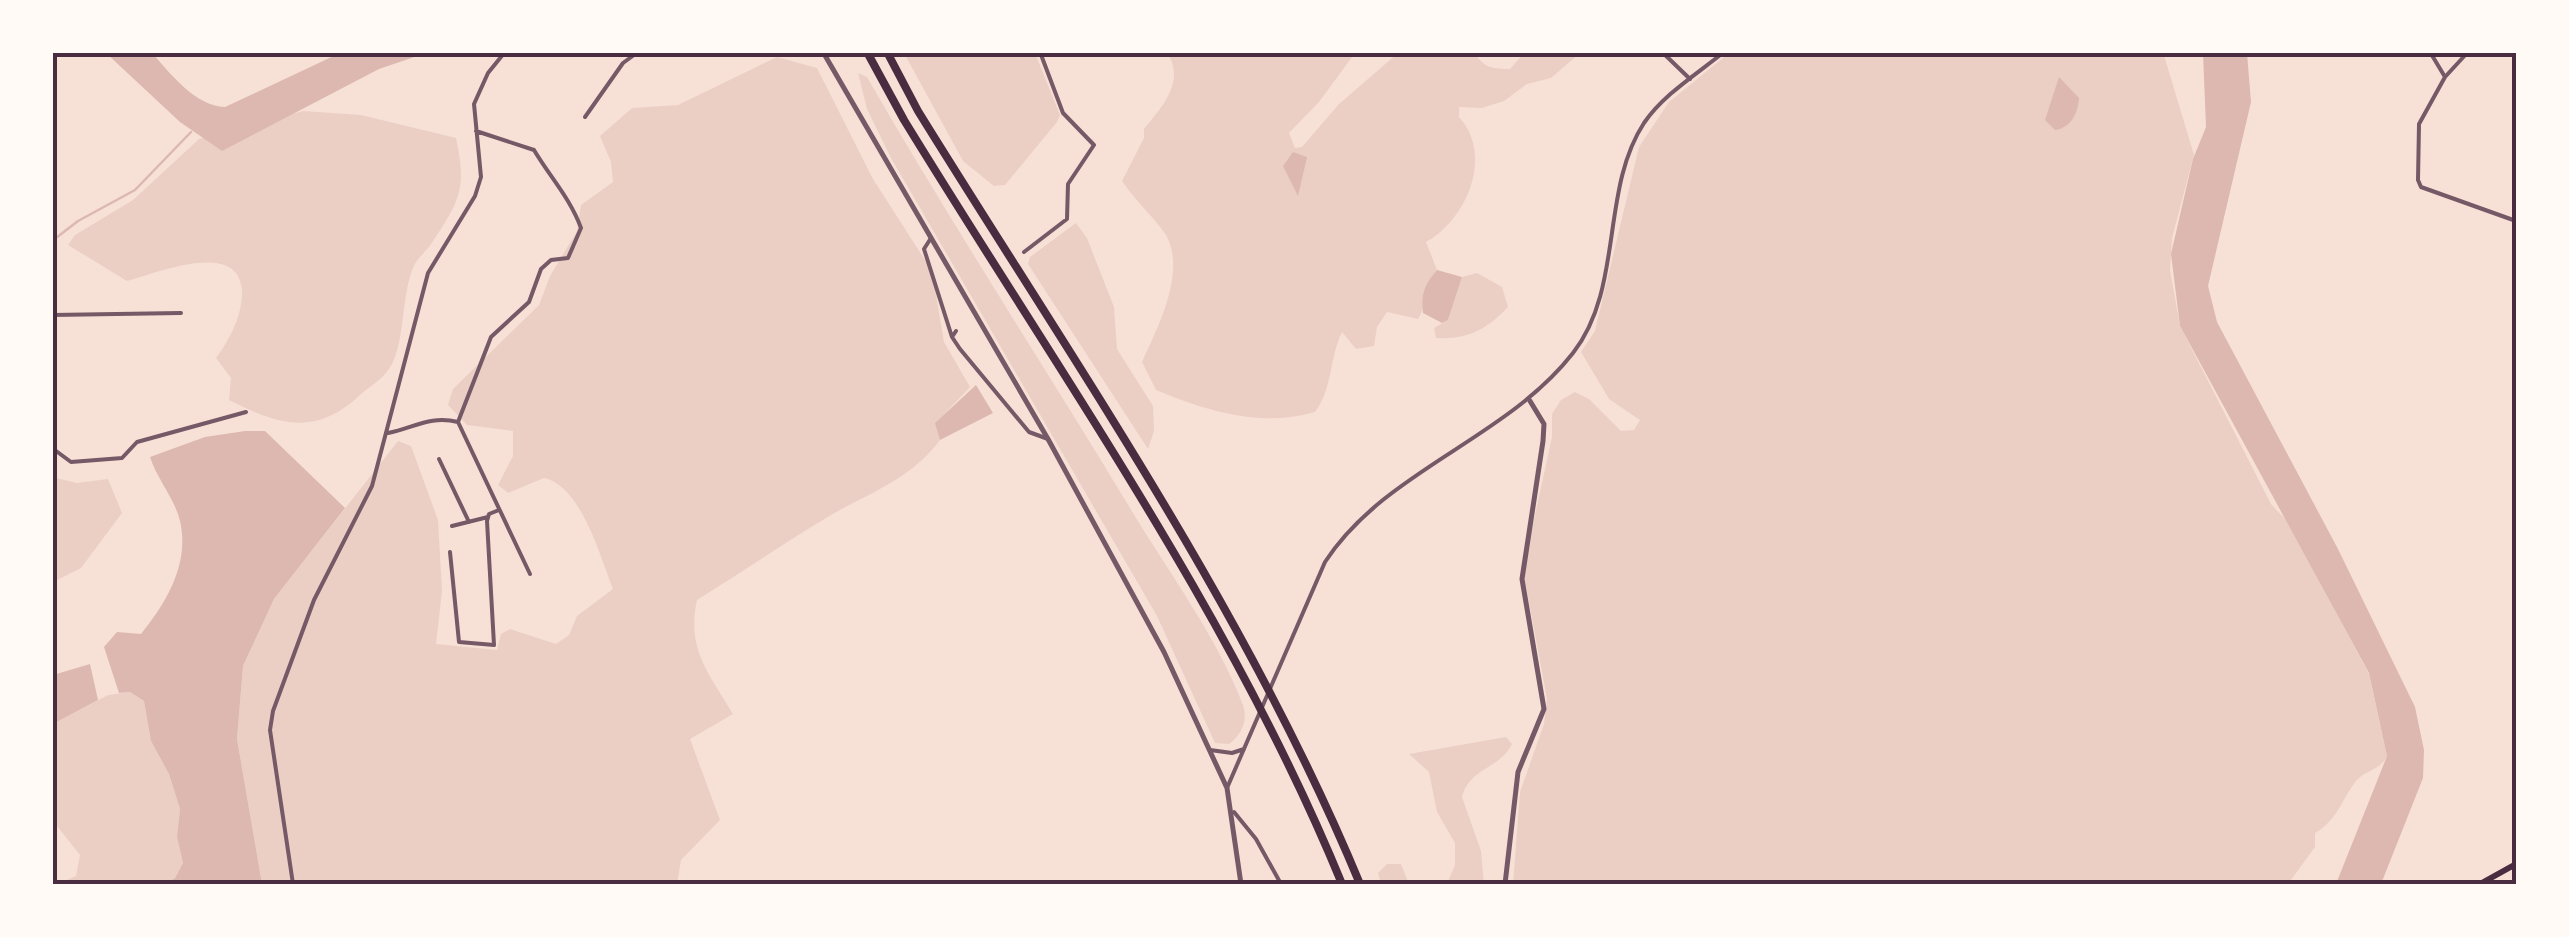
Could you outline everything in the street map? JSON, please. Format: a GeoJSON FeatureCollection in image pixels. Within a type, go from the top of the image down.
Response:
{"type":"FeatureCollection","features":[{"type":"Feature","properties":{"kind":"highway"},"geometry":{"type":"LineString","coordinates":[[867,52],[904,120],[1189,581],[1280,750],[1342,884]]}},
{"type":"Feature","properties":{"kind":"highway"},"geometry":{"type":"LineString","coordinates":[[887,52],[918,111],[1202,570],[1296,743],[1360,884]]}},
{"type":"Feature","properties":{"kind":"main road"},"geometry":{"type":"LineString","coordinates":[[2480,884],[2516,864]]}},
{"type":"Feature","properties":{"kind":"street"},"geometry":{"type":"LineString","coordinates":[[293,884],[270,730],[273,711],[314,600],[362,513],[388,434],[421,292],[466,215],[481,177],[474,104],[488,73],[505,52]]}},
{"type":"Feature","properties":{"kind":"street"},"geometry":{"type":"LineString","coordinates":[[585,117],[623,62],[638,52]]}},
{"type":"Feature","properties":{"kind":"street"},"geometry":{"type":"LineString","coordinates":[[823,52],[1130,585],[1228,788],[1242,884]]}},
{"type":"Feature","properties":{"kind":"street"},"geometry":{"type":"LineString","coordinates":[[1024,252],[1067,219],[1068,184],[1094,146],[1063,113],[1040,52]]}},
{"type":"Feature","properties":{"kind":"street"},"geometry":{"type":"LineString","coordinates":[[1662,52],[1690,79]]}},
{"type":"Feature","properties":{"kind":"street"},"geometry":{"type":"LineString","coordinates":[[1228,788],[1325,562],[1344,532],[1369,510],[1530,401],[1574,352],[1590,326],[1637,136],[1665,99],[1724,52]]}},
{"type":"Feature","properties":{"kind":"street"},"geometry":{"type":"LineString","coordinates":[[2430,52],[2445,78]]}},
{"type":"Feature","properties":{"kind":"street"},"geometry":{"type":"LineString","coordinates":[[2468,52],[2445,78],[2419,124],[2421,187],[2516,221]]}},
{"type":"Feature","properties":{"kind":"street"},"geometry":{"type":"LineString","coordinates":[[476,131],[534,150],[556,187],[571,200],[580,228],[568,258],[551,260],[542,269],[530,302],[491,337],[458,422],[530,574]]}},
{"type":"Feature","properties":{"kind":"street"},"geometry":{"type":"LineString","coordinates":[[931,238],[924,249],[954,334],[1028,432],[1048,439]]}},
{"type":"Feature","properties":{"kind":"street"},"geometry":{"type":"LineString","coordinates":[[52,315],[180,313]]}},
{"type":"Feature","properties":{"kind":"street"},"geometry":{"type":"LineString","coordinates":[[1506,884],[1518,772],[1544,709],[1522,578],[1544,424],[1530,401]]}},
{"type":"Feature","properties":{"kind":"street"},"geometry":{"type":"LineString","coordinates":[[52,448],[71,462],[122,458],[137,442],[246,412]]}},
{"type":"Feature","properties":{"kind":"street"},"geometry":{"type":"LineString","coordinates":[[388,434],[410,429],[424,420],[458,422]]}},
{"type":"Feature","properties":{"kind":"street"},"geometry":{"type":"LineString","coordinates":[[439,459],[469,522]]}},
{"type":"Feature","properties":{"kind":"street"},"geometry":{"type":"LineString","coordinates":[[452,526],[499,510]]}},
{"type":"Feature","properties":{"kind":"street"},"geometry":{"type":"LineString","coordinates":[[450,552],[459,642],[494,645],[488,516]]}},
{"type":"Feature","properties":{"kind":"street"},"geometry":{"type":"LineString","coordinates":[[1209,750],[1232,753],[1244,749]]}},
{"type":"Feature","properties":{"kind":"street"},"geometry":{"type":"LineString","coordinates":[[1234,812],[1282,884]]}},
{"type":"Feature","properties":{"kind":"shaded area"},"geometry":{"type":"Polygon","coordinates":[[[2163,52],[2194,155],[2172,238],[2170,270],[2180,326],[2271,504],[2288,522],[2369,674],[2387,756],[2356,781],[2334,816],[2315,833],[2315,847],[2288,884],[1513,884],[1520,792],[1544,724],[1547,699],[1523,570],[1552,437],[1552,414],[1561,400],[1575,392],[1589,399],[1621,431],[1634,430],[1640,420],[1609,399],[1581,352],[1595,331],[1639,147],[1669,102],[1729,53],[2163,52]]]}},
{"type":"Feature","properties":{"kind":"shaded area"},"geometry":{"type":"Polygon","coordinates":[[[106,53],[152,53],[194,95],[225,107],[340,53],[426,53],[379,69],[222,151],[180,122],[106,53]]]}},
{"type":"Feature","properties":{"kind":"shaded area"},"geometry":{"type":"Polygon","coordinates":[[[904,53],[1035,53],[1060,115],[1005,185],[994,186],[963,161],[904,53]]]}},
{"type":"Feature","properties":{"kind":"shaded area"},"geometry":{"type":"Polygon","coordinates":[[[1167,53],[1355,53],[1319,102],[1289,133],[1295,148],[1302,147],[1339,104],[1398,53],[1475,53],[1490,67],[1510,69],[1524,53],[1580,53],[1551,78],[1527,84],[1504,101],[1482,108],[1459,107],[1459,117],[1474,149],[1475,167],[1464,202],[1441,232],[1426,242],[1437,270],[1428,284],[1418,319],[1387,312],[1377,327],[1374,346],[1356,349],[1342,332],[1325,393],[1315,412],[1255,418],[1194,405],[1156,390],[1142,362],[1168,300],[1172,250],[1163,230],[1122,181],[1144,138],[1144,129],[1173,84],[1172,63],[1167,53]]]}},
{"type":"Feature","properties":{"kind":"shaded area"},"geometry":{"type":"Polygon","coordinates":[[[2203,53],[2247,53],[2251,102],[2208,286],[2217,322],[2338,549],[2415,707],[2424,750],[2423,778],[2381,884],[2336,884],[2387,756],[2369,673],[2180,326],[2171,254],[2193,159],[2206,127],[2203,53]]]}},
{"type":"Feature","properties":{"kind":"shaded area"},"geometry":{"type":"Polygon","coordinates":[[[777,57],[817,68],[873,179],[932,271],[944,342],[970,387],[936,423],[940,440],[916,465],[697,600],[697,647],[733,714],[690,739],[720,820],[681,860],[677,884],[262,884],[237,739],[243,666],[274,599],[398,441],[411,446],[438,520],[442,591],[436,644],[497,650],[501,634],[510,629],[556,644],[569,635],[577,616],[613,589],[588,524],[569,494],[544,478],[508,493],[498,485],[513,456],[513,431],[467,425],[448,405],[453,389],[539,305],[550,276],[577,231],[581,205],[613,182],[611,162],[600,136],[632,108],[678,105],[777,57]]]}},
{"type":"Feature","properties":{"kind":"shaded area"},"geometry":{"type":"Polygon","coordinates":[[[858,73],[867,77],[1220,655],[1245,716],[1243,727],[1229,744],[1215,743],[1157,616],[891,158],[867,109],[858,73]]]}},
{"type":"Feature","properties":{"kind":"shaded area"},"geometry":{"type":"Polygon","coordinates":[[[2059,77],[2079,98],[2073,119],[2055,130],[2045,120],[2059,77]]]}},
{"type":"Feature","properties":{"kind":"shaded area"},"geometry":{"type":"Polygon","coordinates":[[[303,111],[361,115],[456,138],[461,182],[449,216],[413,268],[398,346],[388,370],[344,408],[312,422],[296,423],[264,416],[229,400],[231,378],[216,358],[234,327],[242,292],[238,276],[227,266],[195,263],[127,281],[68,245],[75,235],[133,200],[199,139],[303,111]]]}},
{"type":"Feature","properties":{"kind":"shaded area"},"geometry":{"type":"Polygon","coordinates":[[[1293,152],[1307,157],[1298,196],[1283,166],[1293,152]]]}},
{"type":"Feature","properties":{"kind":"shaded area"},"geometry":{"type":"Polygon","coordinates":[[[1076,223],[1087,238],[1114,307],[1117,349],[1153,406],[1154,431],[1148,449],[1028,264],[1030,257],[1076,223]]]}},
{"type":"Feature","properties":{"kind":"shaded area"},"geometry":{"type":"Polygon","coordinates":[[[1437,270],[1462,277],[1448,320],[1442,323],[1423,313],[1424,290],[1437,270]]]}},
{"type":"Feature","properties":{"kind":"shaded area"},"geometry":{"type":"Polygon","coordinates":[[[1477,273],[1502,287],[1508,307],[1476,332],[1436,338],[1434,328],[1448,320],[1462,277],[1477,273]]]}},
{"type":"Feature","properties":{"kind":"shaded area"},"geometry":{"type":"Polygon","coordinates":[[[976,385],[993,413],[940,440],[935,423],[976,385]]]}},
{"type":"Feature","properties":{"kind":"shaded area"},"geometry":{"type":"Polygon","coordinates":[[[265,431],[345,508],[274,599],[243,666],[237,739],[262,884],[165,884],[175,878],[183,863],[177,837],[180,809],[169,774],[151,741],[144,701],[130,692],[119,693],[104,647],[117,632],[141,634],[167,596],[179,567],[180,521],[150,457],[205,437],[265,431]]]}},
{"type":"Feature","properties":{"kind":"shaded area"},"geometry":{"type":"Polygon","coordinates":[[[52,477],[77,483],[108,479],[122,513],[81,568],[53,582],[52,477]]]}},
{"type":"Feature","properties":{"kind":"shaded area"},"geometry":{"type":"Polygon","coordinates":[[[90,664],[98,700],[53,724],[53,675],[90,664]]]}},
{"type":"Feature","properties":{"kind":"shaded area"},"geometry":{"type":"Polygon","coordinates":[[[130,692],[144,701],[151,741],[169,774],[180,809],[177,837],[183,863],[175,878],[165,884],[57,884],[76,876],[80,855],[53,821],[53,724],[108,695],[130,692]]]}},
{"type":"Feature","properties":{"kind":"shaded area"},"geometry":{"type":"Polygon","coordinates":[[[1506,737],[1512,744],[1506,753],[1471,780],[1462,797],[1481,851],[1484,884],[1447,884],[1455,865],[1455,843],[1437,812],[1429,772],[1409,754],[1506,737]]]}},
{"type":"Feature","properties":{"kind":"shaded area"},"geometry":{"type":"Polygon","coordinates":[[[1387,864],[1401,864],[1409,884],[1381,884],[1378,873],[1387,864]]]}},
{"type":"Feature","properties":{"kind":"waterway"},"geometry":{"type":"LineString","coordinates":[[52,241],[78,221],[135,190],[191,132]]}}]}
